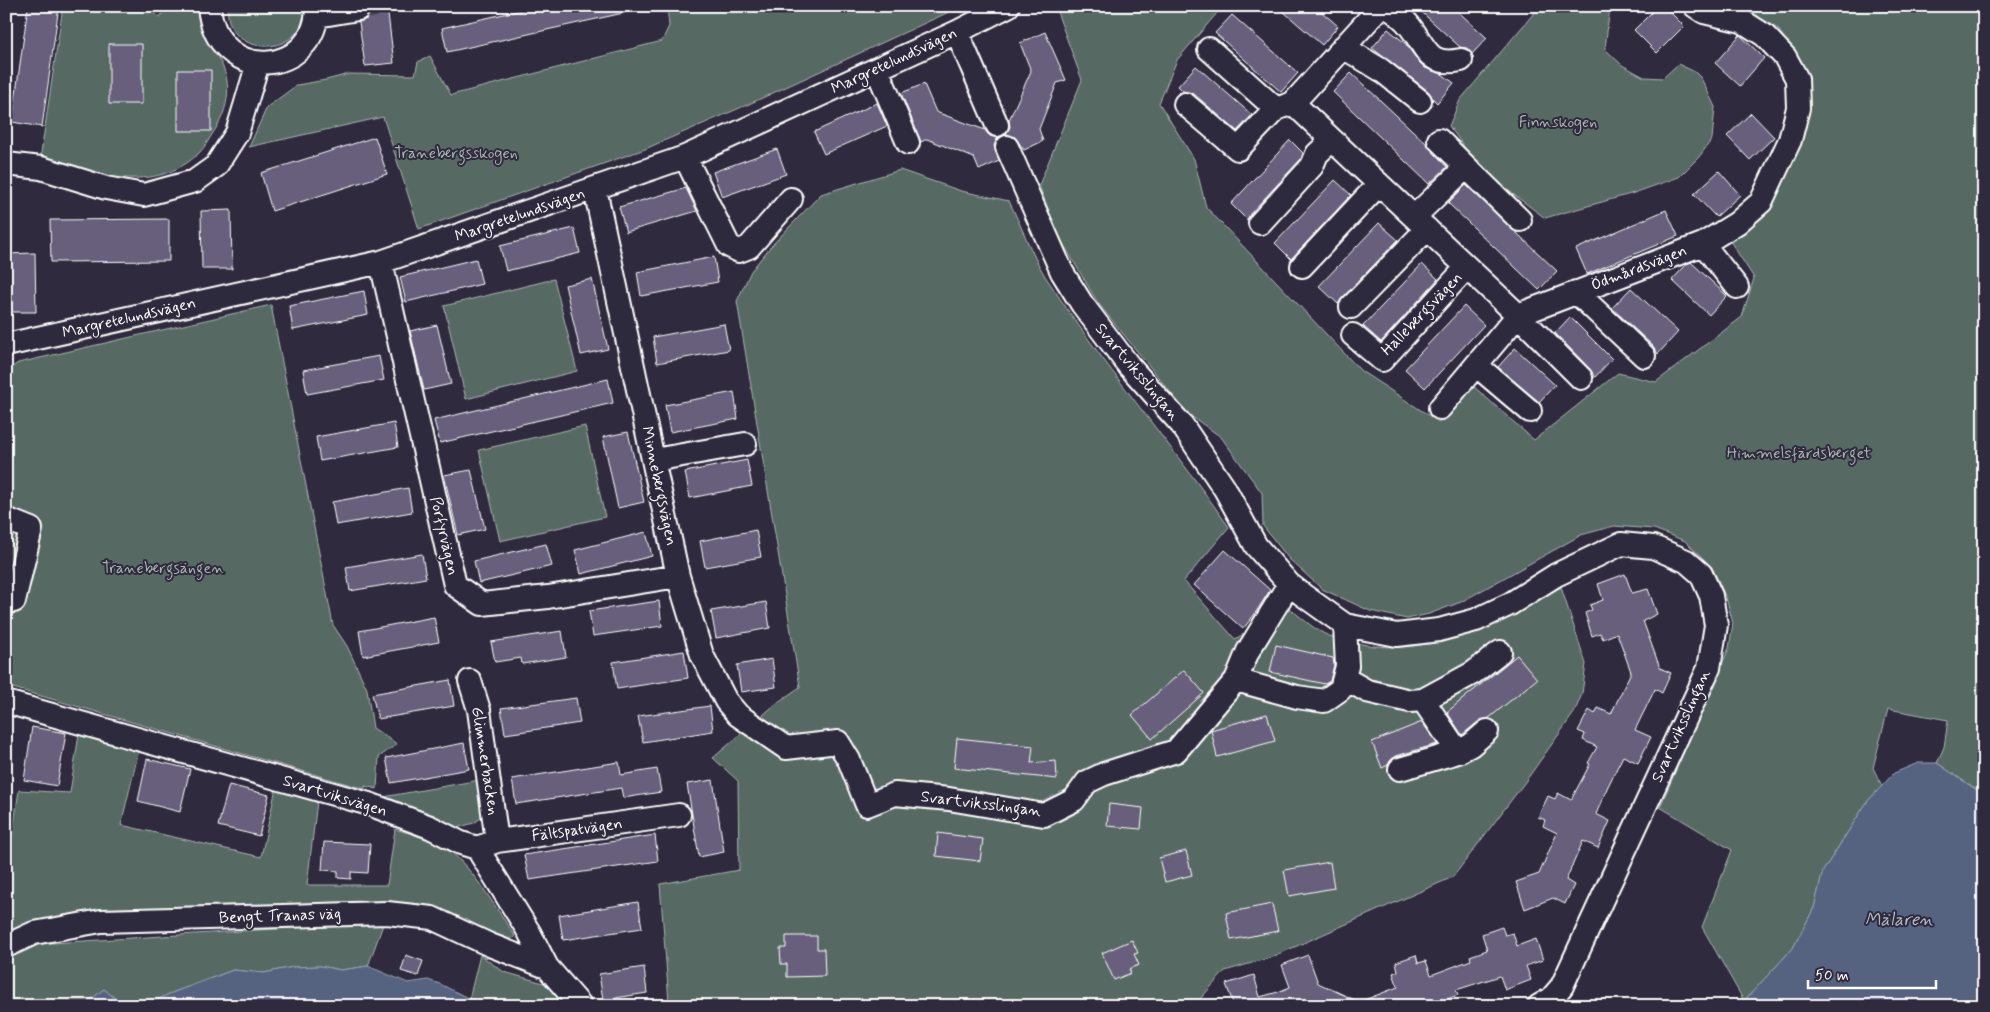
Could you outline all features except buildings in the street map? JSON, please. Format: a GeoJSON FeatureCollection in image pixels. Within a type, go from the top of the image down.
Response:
{"type":"FeatureCollection","features":[{"type":"Feature","properties":{"kind":"street"},"geometry":{"type":"LineString","coordinates":[[209,6],[210,22],[217,37],[228,50],[242,59],[258,63],[275,62],[290,56],[304,46],[313,32],[317,11],[358,9]]}},
{"type":"Feature","properties":{"kind":"street","name":"Margretelundsvägen"},"geometry":{"type":"LineString","coordinates":[[6,345],[381,262],[685,157],[957,32],[1008,6]]}},
{"type":"Feature","properties":{"kind":"street","name":"Ödmårdsvägen"},"geometry":{"type":"LineString","coordinates":[[1440,408],[1518,315],[1703,244],[1737,222],[1761,202],[1790,140],[1798,108],[1797,79],[1784,57],[1764,35],[1742,21],[1704,12],[1695,6]]}},
{"type":"Feature","properties":{"kind":"street"},"geometry":{"type":"LineString","coordinates":[[1185,104],[1238,150],[1344,48],[1373,9],[1407,23],[1434,59],[1448,63],[1461,60]]}},
{"type":"Feature","properties":{"kind":"street"},"geometry":{"type":"LineString","coordinates":[[957,32],[997,125]]}},
{"type":"Feature","properties":{"kind":"street"},"geometry":{"type":"LineString","coordinates":[[1344,48],[1381,70],[1420,101]]}},
{"type":"Feature","properties":{"kind":"street","name":"Hallebergsvägen"},"geometry":{"type":"LineString","coordinates":[[1209,49],[1332,140],[1518,315]]}},
{"type":"Feature","properties":{"kind":"street"},"geometry":{"type":"LineString","coordinates":[[6,164],[41,168],[106,188],[144,195],[195,180],[216,166],[237,133],[258,63]]}},
{"type":"Feature","properties":{"kind":"street"},"geometry":{"type":"LineString","coordinates":[[877,68],[908,143]]}},
{"type":"Feature","properties":{"kind":"street"},"geometry":{"type":"LineString","coordinates":[[1260,223],[1312,166],[1317,154],[1332,140]]}},
{"type":"Feature","properties":{"kind":"street"},"geometry":{"type":"LineString","coordinates":[[1439,140],[1520,220]]}},
{"type":"Feature","properties":{"kind":"street","name":"Svartviksslingan"},"geometry":{"type":"LineString","coordinates":[[1007,147],[1055,257],[1082,304],[1129,366],[1182,425],[1225,489],[1256,546],[1289,584],[1345,625],[1397,635],[1438,630],[1476,620],[1510,604],[1556,575],[1621,544],[1653,547],[1686,561],[1701,574],[1712,596],[1716,625],[1709,668],[1562,986],[1551,999],[1539,1006]]}},
{"type":"Feature","properties":{"kind":"street"},"geometry":{"type":"LineString","coordinates":[[685,157],[729,246],[739,251],[750,247],[791,199]]}},
{"type":"Feature","properties":{"kind":"street"},"geometry":{"type":"LineString","coordinates":[[1351,307],[1466,168]]}},
{"type":"Feature","properties":{"kind":"street"},"geometry":{"type":"LineString","coordinates":[[1302,266],[1378,184]]}},
{"type":"Feature","properties":{"kind":"street","name":"Minnebergsvägen"},"geometry":{"type":"LineString","coordinates":[[596,189],[678,576],[702,655],[726,701],[738,715],[786,748],[838,742],[849,760],[867,805]]}},
{"type":"Feature","properties":{"kind":"street","name":"Ödmårdsvägen"},"geometry":{"type":"LineString","coordinates":[[1703,244],[1737,287]]}},
{"type":"Feature","properties":{"kind":"street","name":"Porfyrvägen"},"geometry":{"type":"LineString","coordinates":[[381,262],[455,585],[482,604],[548,597],[678,576]]}},
{"type":"Feature","properties":{"kind":"street","name":"Hallebergsvägen"},"geometry":{"type":"LineString","coordinates":[[1353,335],[1382,360],[1467,267]]}},
{"type":"Feature","properties":{"kind":"street","name":"Ödmårdsvägen"},"geometry":{"type":"LineString","coordinates":[[1576,292],[1644,356]]}},
{"type":"Feature","properties":{"kind":"street"},"geometry":{"type":"LineString","coordinates":[[1518,315],[1581,378]]}},
{"type":"Feature","properties":{"kind":"street"},"geometry":{"type":"LineString","coordinates":[[1476,365],[1530,411]]}},
{"type":"Feature","properties":{"kind":"street"},"geometry":{"type":"LineString","coordinates":[[654,460],[745,444]]}},
{"type":"Feature","properties":{"kind":"street"},"geometry":{"type":"LineString","coordinates":[[6,520],[32,529],[14,601]]}},
{"type":"Feature","properties":{"kind":"street","name":"Svartviksslingan"},"geometry":{"type":"LineString","coordinates":[[867,805],[895,794],[949,799],[1044,815],[1074,800],[1087,782],[1104,774],[1176,751],[1236,680],[1248,651],[1289,584]]}},
{"type":"Feature","properties":{"kind":"street"},"geometry":{"type":"LineString","coordinates":[[1236,680],[1297,697],[1324,700],[1341,689],[1346,666],[1345,625]]}},
{"type":"Feature","properties":{"kind":"street"},"geometry":{"type":"LineString","coordinates":[[1344,678],[1367,690],[1410,701],[1423,700],[1473,673],[1500,652]]}},
{"type":"Feature","properties":{"kind":"street","name":"Glimmerbacken"},"geometry":{"type":"LineString","coordinates":[[470,681],[479,710],[487,845]]}},
{"type":"Feature","properties":{"kind":"street"},"geometry":{"type":"LineString","coordinates":[[1423,700],[1458,752]]}},
{"type":"Feature","properties":{"kind":"street","name":"Svartviksvägen"},"geometry":{"type":"LineString","coordinates":[[6,702],[369,804],[430,827],[461,843],[487,845]]}},
{"type":"Feature","properties":{"kind":"street"},"geometry":{"type":"LineString","coordinates":[[1400,769],[1458,752],[1487,731]]}},
{"type":"Feature","properties":{"kind":"street","name":"Fältspatvägen"},"geometry":{"type":"LineString","coordinates":[[487,845],[679,815]]}},
{"type":"Feature","properties":{"kind":"street"},"geometry":{"type":"LineString","coordinates":[[487,845],[547,967],[581,1006]]}},
{"type":"Feature","properties":{"kind":"street","name":"Bengt Tranas väg"},"geometry":{"type":"LineString","coordinates":[[6,946],[34,933],[101,921],[387,913],[432,918],[490,945],[547,967]]}},
{"type":"Feature","properties":{"kind":"green space"},"geometry":{"type":"Polygon","coordinates":[[[63,6],[142,6],[160,17],[167,6],[198,6],[198,15],[203,33],[223,67],[228,91],[226,106],[217,127],[200,152],[182,166],[163,174],[144,178],[102,175],[40,160],[63,6]]]}},
{"type":"Feature","properties":{"kind":"green space"},"geometry":{"type":"Polygon","coordinates":[[[228,6],[304,6],[301,24],[293,37],[280,44],[265,46],[250,43],[238,36],[230,23],[228,6]]]}},
{"type":"Feature","properties":{"kind":"green space","name":"Tranebergsskogen"},"geometry":{"type":"Polygon","coordinates":[[[667,6],[770,6],[801,10],[807,6],[962,6],[749,104],[645,149],[419,229],[383,117],[249,147],[267,107],[297,85],[349,74],[415,75],[418,62],[430,56],[451,95],[662,41],[669,26],[667,6]]]}},
{"type":"Feature","properties":{"kind":"green space","name":"Himmelsfärdsberget"},"geometry":{"type":"Polygon","coordinates":[[[1066,6],[1223,6],[1177,60],[1159,103],[1194,159],[1206,207],[1361,371],[1439,422],[1472,385],[1534,440],[1618,373],[1656,382],[1742,317],[1754,278],[1730,241],[1751,226],[1778,193],[1795,145],[1792,50],[1778,29],[1758,17],[1727,6],[1984,6],[1984,795],[1937,763],[1944,747],[1948,720],[1888,709],[1873,768],[1882,786],[1867,802],[1823,871],[1814,908],[1793,948],[1744,1001],[1702,927],[1732,850],[1660,807],[1729,648],[1733,623],[1726,598],[1712,567],[1685,541],[1654,529],[1614,526],[1581,535],[1461,602],[1429,614],[1407,619],[1370,611],[1322,589],[1289,559],[1263,526],[1262,493],[1221,437],[1188,414],[1098,303],[1058,235],[1039,185],[1082,80],[1057,12],[1066,6]]]}},
{"type":"Feature","properties":{"kind":"green space","name":"Finnskogen"},"geometry":{"type":"Polygon","coordinates":[[[1540,6],[1610,6],[1605,49],[1622,65],[1644,77],[1663,78],[1678,64],[1695,72],[1701,78],[1715,107],[1712,139],[1699,157],[1679,177],[1634,193],[1545,218],[1482,171],[1449,126],[1460,100],[1540,6]]]}},
{"type":"Feature","properties":{"kind":"green space"},"geometry":{"type":"Polygon","coordinates":[[[900,170],[961,191],[1009,201],[1045,276],[1089,340],[1229,527],[1184,581],[1235,639],[1289,608],[1314,628],[1334,637],[1374,646],[1402,647],[1430,643],[1484,627],[1561,587],[1586,664],[1582,694],[1574,713],[1525,782],[1453,877],[1272,957],[1225,971],[1194,1006],[662,1006],[669,1002],[660,884],[739,870],[738,781],[713,758],[778,702],[800,687],[737,301],[751,271],[771,246],[821,194],[900,170]]]}},
{"type":"Feature","properties":{"kind":"green space"},"geometry":{"type":"Polygon","coordinates":[[[554,279],[577,371],[466,399],[444,306],[554,279]]]}},
{"type":"Feature","properties":{"kind":"green space","name":"Tranebergsängen"},"geometry":{"type":"Polygon","coordinates":[[[271,305],[333,625],[347,646],[367,689],[373,728],[397,744],[379,757],[377,789],[365,786],[365,789],[6,686],[6,371],[18,363],[271,305]]]}},
{"type":"Feature","properties":{"kind":"green space"},"geometry":{"type":"Polygon","coordinates":[[[585,426],[605,517],[500,541],[479,450],[585,426]]]}},
{"type":"Feature","properties":{"kind":"green space"},"geometry":{"type":"Polygon","coordinates":[[[79,734],[139,750],[121,825],[261,857],[276,788],[317,801],[307,885],[387,885],[395,829],[433,842],[455,855],[483,888],[515,936],[509,942],[419,904],[6,934],[6,850],[10,850],[19,790],[70,793],[79,734]]]}},
{"type":"Feature","properties":{"kind":"green space"},"geometry":{"type":"Polygon","coordinates":[[[480,780],[483,812],[481,818],[474,823],[456,828],[383,797],[480,780]]]}},
{"type":"Feature","properties":{"kind":"green space"},"geometry":{"type":"Polygon","coordinates":[[[384,922],[368,966],[341,970],[320,966],[293,967],[264,973],[233,970],[169,994],[145,1006],[124,1006],[104,989],[83,1006],[6,1006],[6,958],[37,944],[384,922]]]}},
{"type":"Feature","properties":{"kind":"green space"},"geometry":{"type":"Polygon","coordinates":[[[480,955],[504,972],[547,984],[565,1006],[484,1006],[469,999],[480,955]]]}},
{"type":"Feature","properties":{"kind":"water","name":"Mälaren"},"geometry":{"type":"Polygon","coordinates":[[[1918,763],[1937,763],[1984,795],[1984,1006],[1746,1006],[1744,1001],[1793,948],[1814,908],[1823,871],[1867,802],[1894,773],[1918,763]]]}},
{"type":"Feature","properties":{"kind":"water"},"geometry":{"type":"Polygon","coordinates":[[[320,966],[341,970],[368,966],[408,983],[428,980],[484,1006],[145,1006],[169,994],[233,970],[264,973],[293,967],[320,966]]]}},
{"type":"Feature","properties":{"kind":"water"},"geometry":{"type":"Polygon","coordinates":[[[104,989],[124,1006],[83,1006],[104,989]]]}},
{"type":"Feature","properties":{"kind":"tunnel"},"geometry":{"type":"LineString","coordinates":[[358,9],[376,6]]}}]}
